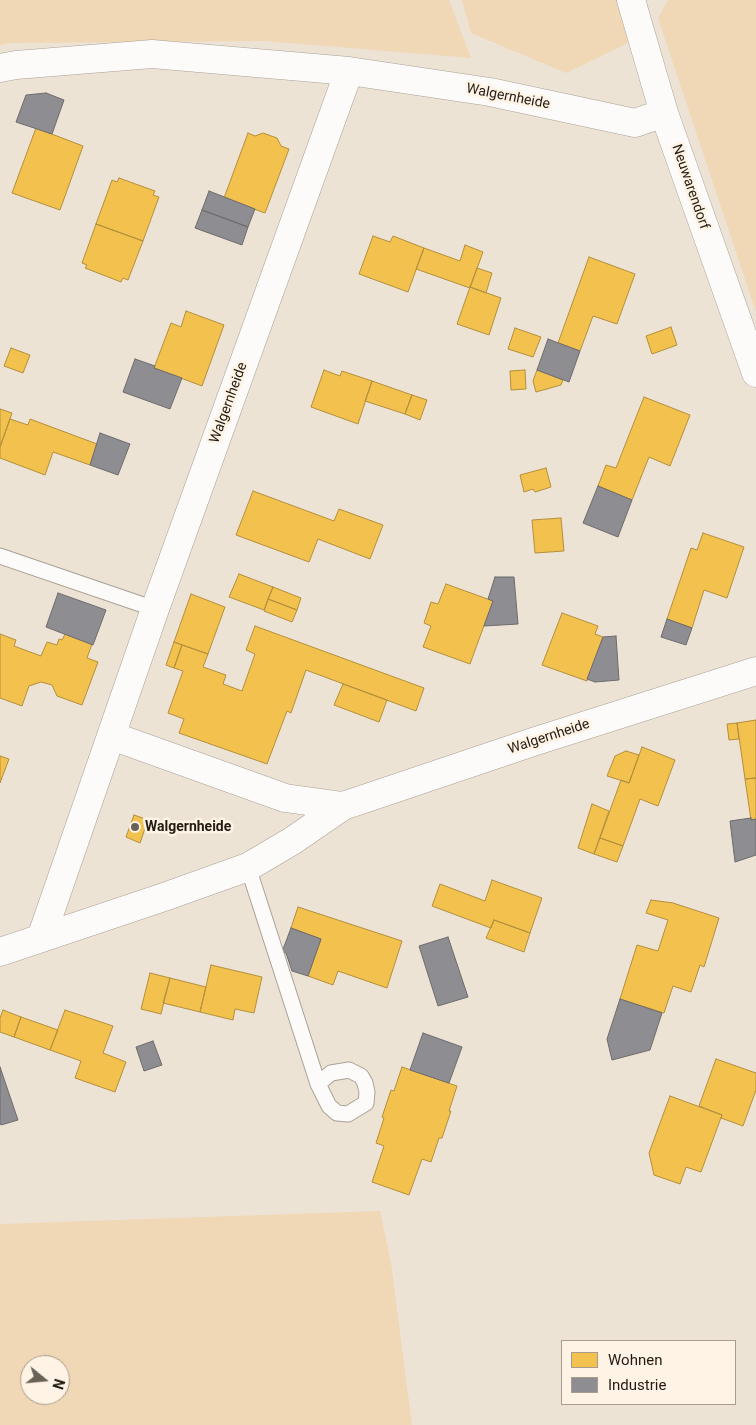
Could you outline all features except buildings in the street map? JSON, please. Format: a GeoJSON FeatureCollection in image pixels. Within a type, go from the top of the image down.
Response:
{"type":"FeatureCollection","features":[{"type":"Feature","properties":{"kind":"street","name":"Neuwarendorf"},"geometry":{"type":"LineString","coordinates":[[631,0],[664,113],[756,373]]}},
{"type":"Feature","properties":{"kind":"street","name":"Walgernheide"},"geometry":{"type":"LineString","coordinates":[[0,68],[16,65],[152,54],[349,71],[490,92],[635,122],[664,113]]}},
{"type":"Feature","properties":{"kind":"street","name":"Walgernheide"},"geometry":{"type":"LineString","coordinates":[[41,938],[155,609],[349,71]]}},
{"type":"Feature","properties":{"kind":"street","name":"Walgernheide"},"geometry":{"type":"LineString","coordinates":[[0,952],[248,867],[292,841],[343,806],[536,741],[756,671]]}},
{"type":"Feature","properties":{"kind":"street","name":"Walgernheide"},"geometry":{"type":"LineString","coordinates":[[112,736],[284,798],[343,806]]}},
{"type":"Feature","properties":{"kind":"lane"},"geometry":{"type":"LineString","coordinates":[[0,556],[155,609]]}},
{"type":"Feature","properties":{"kind":"lane"},"geometry":{"type":"LineString","coordinates":[[248,867],[318,1084]]}},
{"type":"Feature","properties":{"kind":"shaded area"},"geometry":{"type":"Polygon","coordinates":[[[0,0],[449,0],[471,58],[266,41],[10,43],[0,45],[0,0]]]}},
{"type":"Feature","properties":{"kind":"shaded area"},"geometry":{"type":"Polygon","coordinates":[[[462,0],[617,0],[628,43],[566,73],[471,33],[462,0]]]}},
{"type":"Feature","properties":{"kind":"shaded area"},"geometry":{"type":"Polygon","coordinates":[[[668,0],[756,0],[756,312],[658,18],[668,0]]]}},
{"type":"Feature","properties":{"kind":"shaded area"},"geometry":{"type":"Polygon","coordinates":[[[380,1211],[391,1263],[412,1425],[0,1425],[0,1224],[380,1211]]]}},
{"type":"Feature","properties":{"kind":"place","name":"Walgernheide"},"geometry":{"type":"Point","coordinates":[135,827]}}]}
